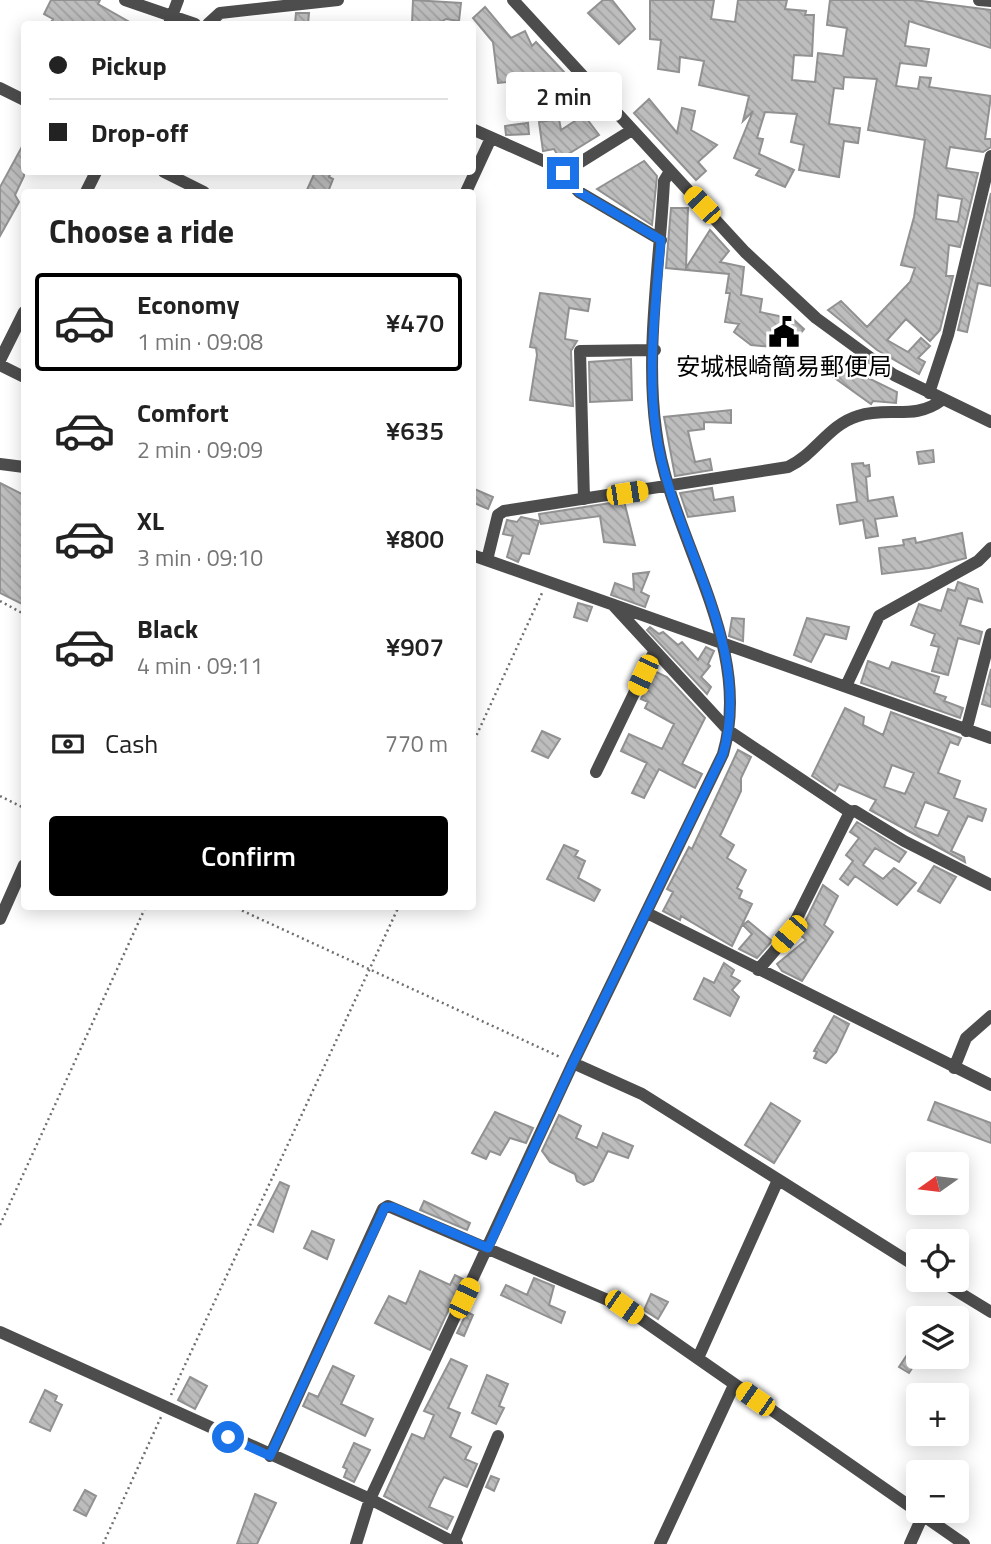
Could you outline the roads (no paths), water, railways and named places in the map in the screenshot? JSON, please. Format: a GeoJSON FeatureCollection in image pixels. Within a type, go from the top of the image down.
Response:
{"type":"FeatureCollection","features":[{"type":"Feature","properties":{"kind":"street"},"geometry":{"type":"LineString","coordinates":[[125,0],[171,20],[178,0]]}},
{"type":"Feature","properties":{"kind":"street"},"geometry":{"type":"LineString","coordinates":[[211,21],[220,13],[338,0]]}},
{"type":"Feature","properties":{"kind":"street"},"geometry":{"type":"LineString","coordinates":[[513,0],[745,253],[816,318],[859,352],[942,400],[991,422]]}},
{"type":"Feature","properties":{"kind":"street"},"geometry":{"type":"LineString","coordinates":[[979,0],[991,1]]}},
{"type":"Feature","properties":{"kind":"street"},"geometry":{"type":"LineString","coordinates":[[0,88],[21,98]]}},
{"type":"Feature","properties":{"kind":"street"},"geometry":{"type":"LineString","coordinates":[[563,173],[632,130]]}},
{"type":"Feature","properties":{"kind":"street"},"geometry":{"type":"LineString","coordinates":[[476,131],[555,166],[579,192],[661,240]]}},
{"type":"Feature","properties":{"kind":"street"},"geometry":{"type":"LineString","coordinates":[[476,170],[491,138]]}},
{"type":"Feature","properties":{"kind":"street"},"geometry":{"type":"LineString","coordinates":[[929,393],[948,335],[969,236],[978,218],[991,156]]}},
{"type":"Feature","properties":{"kind":"street"},"geometry":{"type":"LineString","coordinates":[[356,1544],[370,1499],[573,1063],[723,754],[729,731],[723,645],[670,486],[656,431],[654,350],[664,181],[670,171]]}},
{"type":"Feature","properties":{"kind":"street"},"geometry":{"type":"LineString","coordinates":[[170,175],[198,189]]}},
{"type":"Feature","properties":{"kind":"street"},"geometry":{"type":"LineString","coordinates":[[21,318],[0,362],[21,375]]}},
{"type":"Feature","properties":{"kind":"street"},"geometry":{"type":"LineString","coordinates":[[584,499],[580,351],[654,350]]}},
{"type":"Feature","properties":{"kind":"street"},"geometry":{"type":"LineString","coordinates":[[487,560],[498,515],[504,511],[788,467],[801,461],[838,423],[879,412],[920,413],[942,400]]}},
{"type":"Feature","properties":{"kind":"street"},"geometry":{"type":"LineString","coordinates":[[0,464],[21,467]]}},
{"type":"Feature","properties":{"kind":"street"},"geometry":{"type":"LineString","coordinates":[[846,686],[879,616],[978,561],[991,548]]}},
{"type":"Feature","properties":{"kind":"street"},"geometry":{"type":"LineString","coordinates":[[476,556],[991,738]]}},
{"type":"Feature","properties":{"kind":"street"},"geometry":{"type":"LineString","coordinates":[[612,604],[729,731],[850,812],[855,811],[904,841],[991,885]]}},
{"type":"Feature","properties":{"kind":"street"},"geometry":{"type":"LineString","coordinates":[[966,730],[991,634]]}},
{"type":"Feature","properties":{"kind":"street"},"geometry":{"type":"LineString","coordinates":[[596,772],[654,652]]}},
{"type":"Feature","properties":{"kind":"street"},"geometry":{"type":"LineString","coordinates":[[758,970],[789,934],[850,812]]}},
{"type":"Feature","properties":{"kind":"street"},"geometry":{"type":"LineString","coordinates":[[0,919],[21,872]]}},
{"type":"Feature","properties":{"kind":"street"},"geometry":{"type":"LineString","coordinates":[[647,913],[991,1085]]}},
{"type":"Feature","properties":{"kind":"street"},"geometry":{"type":"LineString","coordinates":[[954,1068],[966,1038],[991,1016]]}},
{"type":"Feature","properties":{"kind":"street"},"geometry":{"type":"LineString","coordinates":[[573,1063],[642,1094],[906,1260]]}},
{"type":"Feature","properties":{"kind":"street"},"geometry":{"type":"LineString","coordinates":[[698,1358],[778,1180]]}},
{"type":"Feature","properties":{"kind":"street"},"geometry":{"type":"LineString","coordinates":[[270,1456],[385,1207],[392,1207],[624,1307],[906,1503]]}},
{"type":"Feature","properties":{"kind":"street"},"geometry":{"type":"LineString","coordinates":[[958,1292],[991,1312]]}},
{"type":"Feature","properties":{"kind":"street"},"geometry":{"type":"LineString","coordinates":[[0,1332],[370,1499],[456,1543],[498,1436]]}},
{"type":"Feature","properties":{"kind":"street"},"geometry":{"type":"LineString","coordinates":[[660,1544],[734,1385]]}},
{"type":"Feature","properties":{"kind":"street"},"geometry":{"type":"LineString","coordinates":[[910,1544],[919,1523]]}},
{"type":"Feature","properties":{"kind":"street"},"geometry":{"type":"LineString","coordinates":[[934,1523],[964,1544]]}},
{"type":"Feature","properties":{"kind":"place","name":"安城根崎簡易郵便局"},"geometry":{"type":"Point","coordinates":[784,332]}}]}
